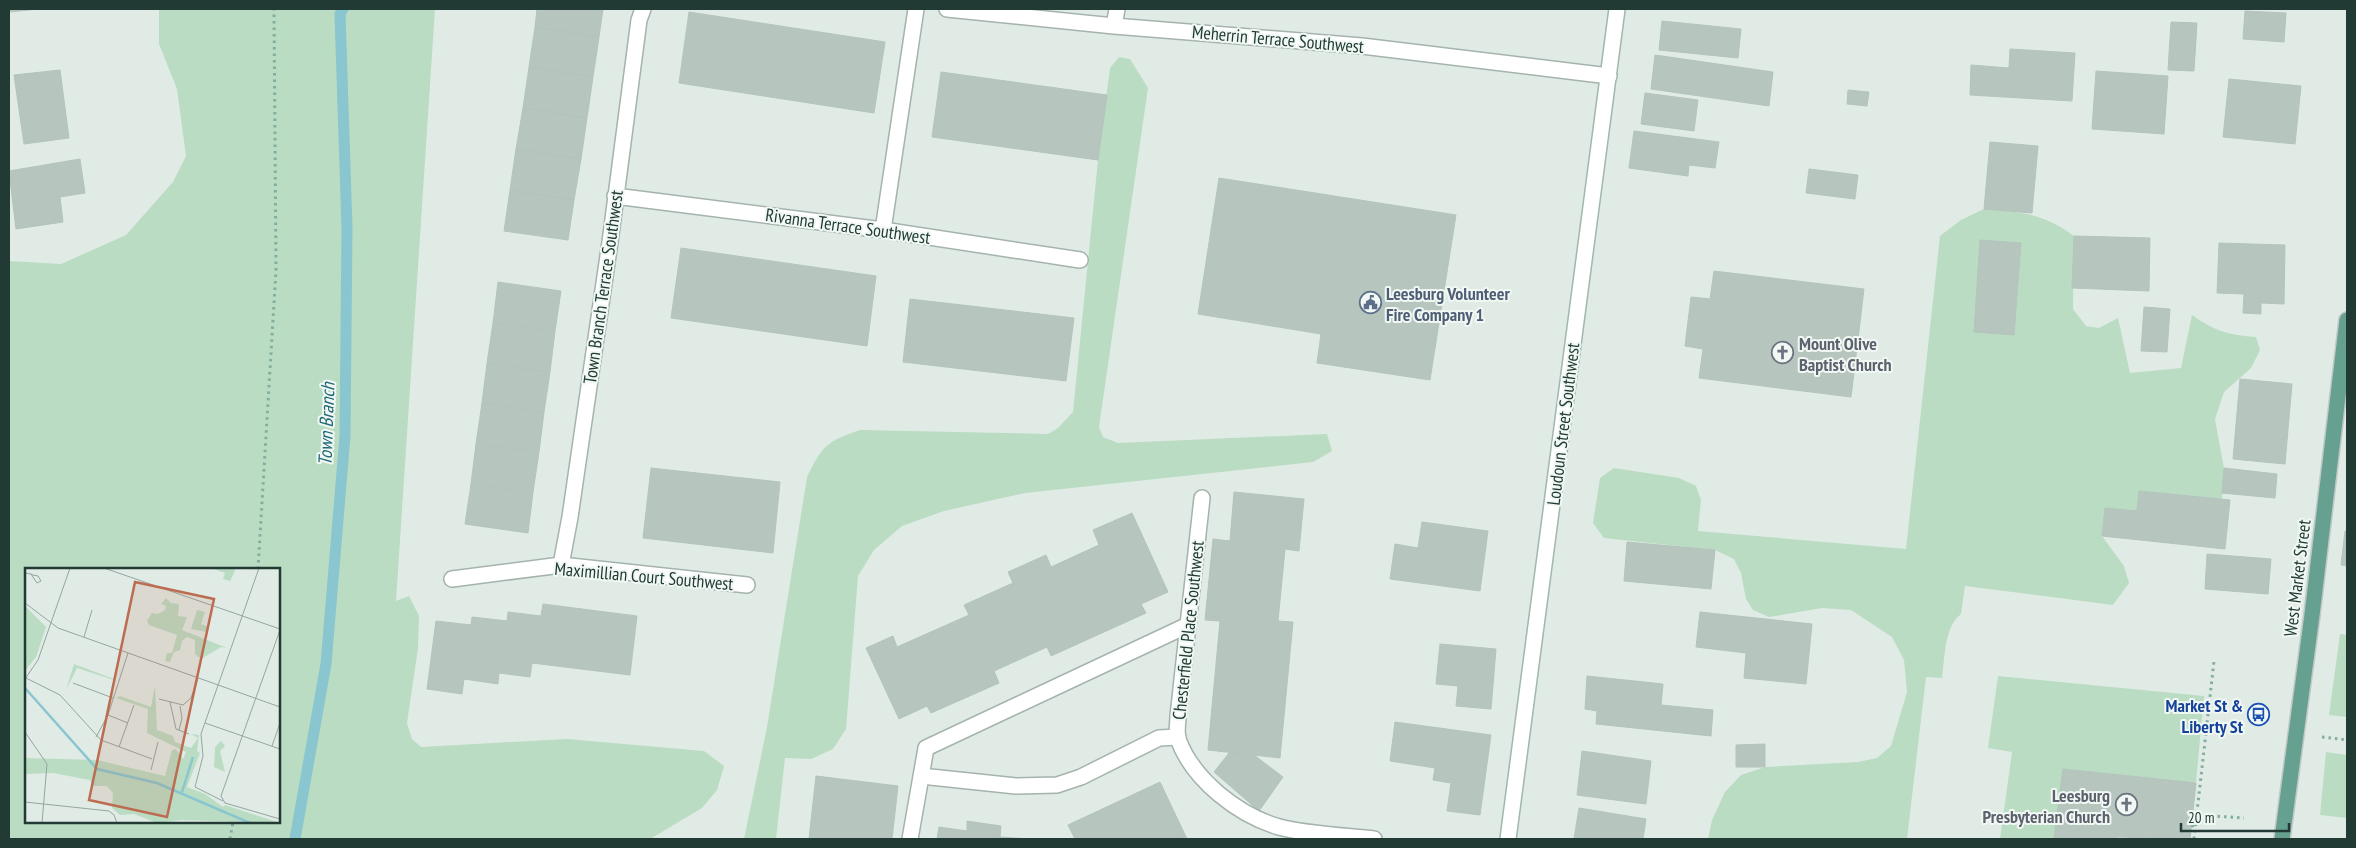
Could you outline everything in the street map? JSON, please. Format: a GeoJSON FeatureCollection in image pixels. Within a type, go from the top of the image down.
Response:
{"type":"FeatureCollection","features":[{"type":"Feature","properties":{"kind":"main road","name":"West Market Street"},"geometry":{"type":"LineString","coordinates":[[2282,839],[2312,615],[2347,320]]}},
{"type":"Feature","properties":{"kind":"street","name":"Town Branch Terrace Southwest"},"geometry":{"type":"LineString","coordinates":[[561,565],[570,517],[639,20],[643,9]]}},
{"type":"Feature","properties":{"kind":"street"},"geometry":{"type":"LineString","coordinates":[[883,230],[916,9]]}},
{"type":"Feature","properties":{"kind":"street","name":"Meherrin Terrace Southwest"},"geometry":{"type":"LineString","coordinates":[[947,9],[1114,26],[1362,46],[1608,76]]}},
{"type":"Feature","properties":{"kind":"street"},"geometry":{"type":"LineString","coordinates":[[1114,26],[1117,9]]}},
{"type":"Feature","properties":{"kind":"street","name":"Loudoun Street Southwest"},"geometry":{"type":"LineString","coordinates":[[1508,839],[1617,9]]}},
{"type":"Feature","properties":{"kind":"street","name":"Rivanna Terrace Southwest"},"geometry":{"type":"LineString","coordinates":[[615,196],[883,230],[1080,260]]}},
{"type":"Feature","properties":{"kind":"street","name":"Chesterfield Place Southwest"},"geometry":{"type":"LineString","coordinates":[[1202,498],[1178,737],[1193,765],[1212,788],[1234,806],[1256,818],[1279,827],[1374,839]]}},
{"type":"Feature","properties":{"kind":"street","name":"Maximillian Court Southwest"},"geometry":{"type":"LineString","coordinates":[[452,578],[561,565],[747,585]]}},
{"type":"Feature","properties":{"kind":"street"},"geometry":{"type":"LineString","coordinates":[[910,839],[926,748],[1188,625]]}},
{"type":"Feature","properties":{"kind":"street"},"geometry":{"type":"LineString","coordinates":[[921,776],[1016,786],[1057,785],[1081,777],[1159,738],[1178,737]]}},
{"type":"Feature","properties":{"kind":"path"},"geometry":{"type":"LineString","coordinates":[[258,568],[276,270],[274,9]]}},
{"type":"Feature","properties":{"kind":"path"},"geometry":{"type":"LineString","coordinates":[[2194,839],[2199,815],[2214,661]]}},
{"type":"Feature","properties":{"kind":"path"},"geometry":{"type":"LineString","coordinates":[[2322,737],[2347,740]]}},
{"type":"Feature","properties":{"kind":"path"},"geometry":{"type":"LineString","coordinates":[[2199,815],[2244,818]]}},
{"type":"Feature","properties":{"kind":"path"},"geometry":{"type":"LineString","coordinates":[[2192,827],[2199,815]]}},
{"type":"Feature","properties":{"kind":"path"},"geometry":{"type":"LineString","coordinates":[[230,839],[233,823]]}},
{"type":"Feature","properties":{"kind":"green space"},"geometry":{"type":"Polygon","coordinates":[[[159,9],[435,9],[396,601],[409,596],[419,616],[418,648],[407,723],[412,739],[421,747],[567,739],[704,751],[724,766],[717,790],[702,808],[650,839],[9,839],[9,261],[61,264],[126,235],[173,182],[186,156],[177,89],[159,44],[159,9]]]}},
{"type":"Feature","properties":{"kind":"green space"},"geometry":{"type":"Polygon","coordinates":[[[1119,57],[1130,59],[1148,88],[1099,427],[1103,437],[1118,443],[1327,434],[1332,451],[1313,462],[1025,493],[944,511],[902,526],[874,550],[858,576],[846,729],[833,749],[811,759],[785,758],[776,839],[744,839],[767,727],[807,477],[822,451],[840,438],[860,430],[1048,434],[1058,428],[1073,412],[1098,160],[1110,68],[1119,57]]]}},
{"type":"Feature","properties":{"kind":"green space"},"geometry":{"type":"Polygon","coordinates":[[[1984,209],[2009,211],[2042,218],[2063,228],[2074,236],[2073,309],[2086,326],[2099,328],[2118,318],[2130,373],[2181,368],[2192,315],[2222,331],[2256,337],[2260,350],[2251,368],[2224,392],[2215,419],[2224,469],[2222,499],[2139,491],[2137,511],[2105,508],[2102,536],[2124,566],[2129,583],[2113,605],[1965,586],[1961,614],[1955,620],[1948,635],[1942,678],[1926,677],[1907,839],[1708,839],[1712,820],[1725,792],[1741,775],[1765,767],[1858,762],[1877,758],[1891,746],[1907,692],[1904,660],[1892,637],[1851,610],[1822,608],[1769,617],[1753,610],[1746,599],[1741,573],[1734,559],[1715,550],[1604,538],[1593,523],[1600,478],[1614,468],[1679,478],[1696,486],[1701,500],[1698,531],[1906,549],[1940,236],[1961,220],[1984,209]],[[1980,240],[1974,332],[2014,334],[2021,243],[1980,240]]]}},
{"type":"Feature","properties":{"kind":"green space"},"geometry":{"type":"Polygon","coordinates":[[[2340,634],[2347,635],[2347,717],[2329,715],[2340,634]]]}},
{"type":"Feature","properties":{"kind":"green space"},"geometry":{"type":"Polygon","coordinates":[[[1998,676],[2204,696],[2196,783],[2064,769],[2054,839],[2000,839],[2012,752],[1988,748],[1998,676]]]}},
{"type":"Feature","properties":{"kind":"green space"},"geometry":{"type":"Polygon","coordinates":[[[2326,752],[2347,755],[2347,818],[2320,815],[2326,752]]]}},
{"type":"Feature","properties":{"kind":"building"},"geometry":{"type":"Polygon","coordinates":[[[9,9],[39,9],[9,12],[9,9]]]}},
{"type":"Feature","properties":{"kind":"building"},"geometry":{"type":"Polygon","coordinates":[[[537,9],[603,9],[599,37],[535,27],[537,9]]]}},
{"type":"Feature","properties":{"kind":"building"},"geometry":{"type":"Polygon","coordinates":[[[2245,11],[2286,13],[2284,42],[2243,39],[2245,11]]]}},
{"type":"Feature","properties":{"kind":"building"},"geometry":{"type":"Polygon","coordinates":[[[689,12],[885,42],[874,113],[679,83],[689,12]]]}},
{"type":"Feature","properties":{"kind":"building"},"geometry":{"type":"Polygon","coordinates":[[[1662,21],[1741,29],[1738,58],[1659,50],[1662,21]]]}},
{"type":"Feature","properties":{"kind":"building"},"geometry":{"type":"Polygon","coordinates":[[[2171,22],[2197,23],[2194,71],[2168,70],[2171,22]]]}},
{"type":"Feature","properties":{"kind":"building"},"geometry":{"type":"Polygon","coordinates":[[[535,27],[599,37],[593,77],[529,67],[535,27]]]}},
{"type":"Feature","properties":{"kind":"building"},"geometry":{"type":"Polygon","coordinates":[[[2010,49],[2075,53],[2072,101],[1970,95],[1971,65],[2009,68],[2010,49]]]}},
{"type":"Feature","properties":{"kind":"building"},"geometry":{"type":"Polygon","coordinates":[[[1655,55],[1773,72],[1769,106],[1651,89],[1655,55]]]}},
{"type":"Feature","properties":{"kind":"building"},"geometry":{"type":"Polygon","coordinates":[[[529,67],[593,77],[587,118],[523,108],[529,67]]]}},
{"type":"Feature","properties":{"kind":"building"},"geometry":{"type":"Polygon","coordinates":[[[60,70],[69,138],[24,144],[14,75],[60,70]]]}},
{"type":"Feature","properties":{"kind":"building"},"geometry":{"type":"Polygon","coordinates":[[[2096,71],[2168,76],[2164,134],[2092,129],[2096,71]]]}},
{"type":"Feature","properties":{"kind":"building"},"geometry":{"type":"Polygon","coordinates":[[[941,72],[1107,95],[1098,160],[932,137],[941,72]]]}},
{"type":"Feature","properties":{"kind":"building"},"geometry":{"type":"Polygon","coordinates":[[[2229,79],[2301,86],[2295,144],[2223,137],[2229,79]]]}},
{"type":"Feature","properties":{"kind":"building"},"geometry":{"type":"Polygon","coordinates":[[[1848,90],[1869,92],[1867,106],[1847,104],[1848,90]]]}},
{"type":"Feature","properties":{"kind":"building"},"geometry":{"type":"Polygon","coordinates":[[[1645,93],[1698,100],[1694,131],[1641,124],[1645,93]]]}},
{"type":"Feature","properties":{"kind":"building"},"geometry":{"type":"Polygon","coordinates":[[[523,108],[587,118],[581,159],[516,149],[523,108]]]}},
{"type":"Feature","properties":{"kind":"building"},"geometry":{"type":"Polygon","coordinates":[[[1634,131],[1719,142],[1715,168],[1689,165],[1688,176],[1629,168],[1634,131]]]}},
{"type":"Feature","properties":{"kind":"building"},"geometry":{"type":"Polygon","coordinates":[[[1990,142],[2038,146],[2032,213],[1984,209],[1990,142]]]}},
{"type":"Feature","properties":{"kind":"building"},"geometry":{"type":"Polygon","coordinates":[[[516,149],[581,159],[574,200],[510,190],[516,149]]]}},
{"type":"Feature","properties":{"kind":"building"},"geometry":{"type":"Polygon","coordinates":[[[80,159],[85,193],[60,197],[63,222],[16,229],[9,171],[80,159]]]}},
{"type":"Feature","properties":{"kind":"building"},"geometry":{"type":"Polygon","coordinates":[[[1809,169],[1858,175],[1855,199],[1806,193],[1809,169]]]}},
{"type":"Feature","properties":{"kind":"building"},"geometry":{"type":"Polygon","coordinates":[[[1219,178],[1456,215],[1430,380],[1317,363],[1321,334],[1198,314],[1219,178]]]}},
{"type":"Feature","properties":{"kind":"building"},"geometry":{"type":"Polygon","coordinates":[[[510,190],[574,200],[568,240],[504,231],[510,190]]]}},
{"type":"Feature","properties":{"kind":"building"},"geometry":{"type":"Polygon","coordinates":[[[2074,236],[2150,238],[2149,291],[2072,288],[2074,236]]]}},
{"type":"Feature","properties":{"kind":"building"},"geometry":{"type":"Polygon","coordinates":[[[1980,240],[2021,243],[2014,335],[1974,332],[1980,240]]]}},
{"type":"Feature","properties":{"kind":"building"},"geometry":{"type":"Polygon","coordinates":[[[2219,243],[2285,245],[2284,304],[2261,303],[2261,314],[2243,313],[2244,294],[2217,293],[2219,243]]]}},
{"type":"Feature","properties":{"kind":"building"},"geometry":{"type":"Polygon","coordinates":[[[681,248],[876,276],[867,346],[671,318],[681,248]]]}},
{"type":"Feature","properties":{"kind":"building"},"geometry":{"type":"Polygon","coordinates":[[[1714,271],[1864,289],[1851,397],[1699,378],[1703,349],[1685,346],[1691,297],[1710,299],[1714,271]]]}},
{"type":"Feature","properties":{"kind":"building"},"geometry":{"type":"Polygon","coordinates":[[[498,282],[561,291],[555,331],[493,323],[498,282]]]}},
{"type":"Feature","properties":{"kind":"building"},"geometry":{"type":"Polygon","coordinates":[[[910,299],[1074,318],[1066,381],[903,362],[910,299]]]}},
{"type":"Feature","properties":{"kind":"building"},"geometry":{"type":"Polygon","coordinates":[[[2144,307],[2170,309],[2167,352],[2141,351],[2144,307]]]}},
{"type":"Feature","properties":{"kind":"building"},"geometry":{"type":"Polygon","coordinates":[[[493,323],[555,331],[550,372],[487,363],[493,323]]]}},
{"type":"Feature","properties":{"kind":"building"},"geometry":{"type":"Polygon","coordinates":[[[487,363],[550,372],[544,412],[482,403],[487,363]]]}},
{"type":"Feature","properties":{"kind":"building"},"geometry":{"type":"Polygon","coordinates":[[[2240,379],[2292,384],[2285,464],[2233,459],[2240,379]]]}},
{"type":"Feature","properties":{"kind":"building"},"geometry":{"type":"Polygon","coordinates":[[[482,403],[544,412],[539,452],[476,444],[482,403]]]}},
{"type":"Feature","properties":{"kind":"building"},"geometry":{"type":"Polygon","coordinates":[[[476,444],[539,452],[533,492],[471,484],[476,444]]]}},
{"type":"Feature","properties":{"kind":"building"},"geometry":{"type":"Polygon","coordinates":[[[651,468],[780,482],[773,553],[643,538],[651,468]]]}},
{"type":"Feature","properties":{"kind":"building"},"geometry":{"type":"Polygon","coordinates":[[[2224,468],[2277,474],[2275,498],[2222,493],[2224,468]]]}},
{"type":"Feature","properties":{"kind":"building"},"geometry":{"type":"Polygon","coordinates":[[[471,484],[533,492],[528,533],[465,524],[471,484]]]}},
{"type":"Feature","properties":{"kind":"building"},"geometry":{"type":"Polygon","coordinates":[[[2139,491],[2230,500],[2225,549],[2102,536],[2105,508],[2137,511],[2139,491]]]}},
{"type":"Feature","properties":{"kind":"building"},"geometry":{"type":"Polygon","coordinates":[[[1234,492],[1304,499],[1299,551],[1285,549],[1278,621],[1293,622],[1280,758],[1208,750],[1220,621],[1205,620],[1213,539],[1230,541],[1234,492]]]}},
{"type":"Feature","properties":{"kind":"building"},"geometry":{"type":"Polygon","coordinates":[[[1132,513],[1168,592],[1141,604],[1146,613],[1051,656],[1047,647],[994,671],[999,683],[931,713],[927,706],[899,719],[866,648],[893,636],[897,647],[969,615],[964,605],[1013,583],[1008,572],[1046,555],[1051,567],[1099,545],[1093,530],[1132,513]]]}},
{"type":"Feature","properties":{"kind":"building"},"geometry":{"type":"Polygon","coordinates":[[[1422,522],[1488,531],[1480,591],[1390,579],[1395,544],[1418,548],[1422,522]]]}},
{"type":"Feature","properties":{"kind":"building"},"geometry":{"type":"Polygon","coordinates":[[[2345,531],[2347,531],[2347,566],[2341,565],[2345,531]]]}},
{"type":"Feature","properties":{"kind":"building"},"geometry":{"type":"Polygon","coordinates":[[[1627,542],[1715,550],[1711,589],[1624,581],[1627,542]]]}},
{"type":"Feature","properties":{"kind":"building"},"geometry":{"type":"Polygon","coordinates":[[[2207,554],[2271,559],[2268,594],[2205,589],[2207,554]]]}},
{"type":"Feature","properties":{"kind":"building"},"geometry":{"type":"Polygon","coordinates":[[[543,604],[637,616],[630,675],[532,663],[530,677],[499,673],[498,684],[464,679],[462,694],[427,689],[436,621],[471,625],[472,617],[507,621],[508,612],[541,616],[543,604]]]}},
{"type":"Feature","properties":{"kind":"building"},"geometry":{"type":"Polygon","coordinates":[[[1700,612],[1812,624],[1806,684],[1744,678],[1746,653],[1696,647],[1700,612]]]}},
{"type":"Feature","properties":{"kind":"building"},"geometry":{"type":"Polygon","coordinates":[[[1440,644],[1496,649],[1491,709],[1456,706],[1458,686],[1436,684],[1440,644]]]}},
{"type":"Feature","properties":{"kind":"building"},"geometry":{"type":"Polygon","coordinates":[[[1587,676],[1663,684],[1661,705],[1713,710],[1711,736],[1596,724],[1597,711],[1585,709],[1587,676]]]}},
{"type":"Feature","properties":{"kind":"building"},"geometry":{"type":"Polygon","coordinates":[[[1395,722],[1491,735],[1480,815],[1447,811],[1451,783],[1433,780],[1435,768],[1390,761],[1395,722]]]}},
{"type":"Feature","properties":{"kind":"building"},"geometry":{"type":"Polygon","coordinates":[[[1765,744],[1765,767],[1736,767],[1736,745],[1765,744]]]}},
{"type":"Feature","properties":{"kind":"building"},"geometry":{"type":"Polygon","coordinates":[[[1582,751],[1651,761],[1646,804],[1577,795],[1582,751]]]}},
{"type":"Feature","properties":{"kind":"building"},"geometry":{"type":"Polygon","coordinates":[[[1229,753],[1254,755],[1283,777],[1259,811],[1214,772],[1229,753]]]}},
{"type":"Feature","properties":{"kind":"building","name":"Leesburg Presbyterian Church"},"geometry":{"type":"Polygon","coordinates":[[[2063,769],[2196,783],[2190,839],[2118,837],[2117,839],[2054,839],[2063,769]]]}},
{"type":"Feature","properties":{"kind":"building"},"geometry":{"type":"Polygon","coordinates":[[[816,776],[898,786],[892,839],[809,839],[816,776]]]}},
{"type":"Feature","properties":{"kind":"building"},"geometry":{"type":"Polygon","coordinates":[[[1160,782],[1187,839],[1075,839],[1068,825],[1160,782]]]}},
{"type":"Feature","properties":{"kind":"building"},"geometry":{"type":"Polygon","coordinates":[[[1579,808],[1646,819],[1643,839],[1574,839],[1579,808]]]}},
{"type":"Feature","properties":{"kind":"building"},"geometry":{"type":"Polygon","coordinates":[[[967,821],[1001,826],[1000,837],[1028,839],[937,839],[939,827],[967,831],[967,821]]]}},
{"type":"Feature","properties":{"kind":"waterway","name":"Town Branch"},"geometry":{"type":"LineString","coordinates":[[295,839],[326,664],[345,436],[347,228],[340,14],[343,9]]}},
{"type":"Feature","properties":{"kind":"place","name":"Leesburg Volunteer Fire Company 1"},"geometry":{"type":"Point","coordinates":[1370,303]}},
{"type":"Feature","properties":{"kind":"place","name":"Mount Olive Baptist Church"},"geometry":{"type":"Point","coordinates":[1783,353]}},
{"type":"Feature","properties":{"kind":"place","name":"Market St & Liberty St"},"geometry":{"type":"Point","coordinates":[2259,715]}},
{"type":"Feature","properties":{"kind":"place","name":"Leesburg Presbyterian Church"},"geometry":{"type":"Point","coordinates":[2126,805]}}]}
